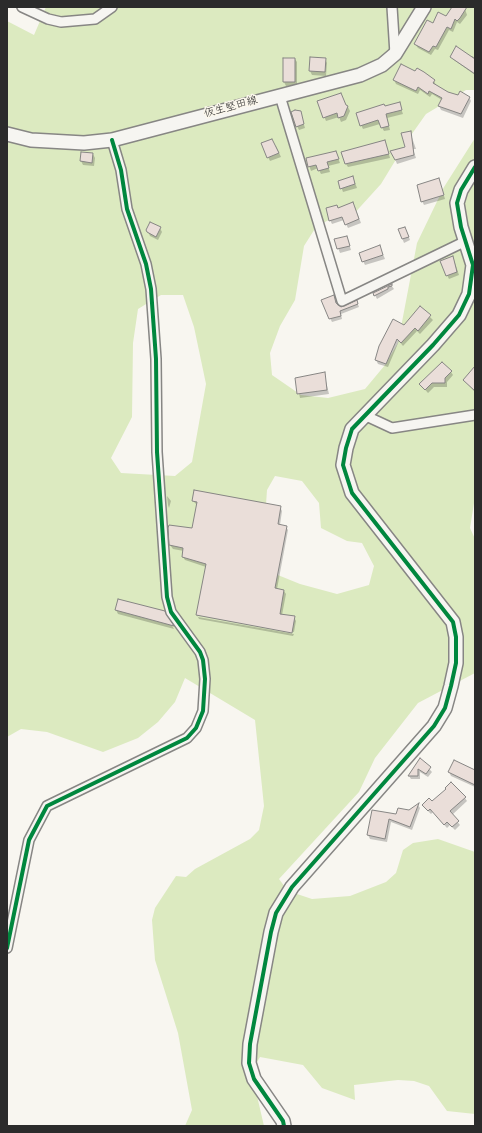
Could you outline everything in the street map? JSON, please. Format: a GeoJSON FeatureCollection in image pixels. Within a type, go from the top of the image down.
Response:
{"type":"FeatureCollection","features":[{"type":"Feature","properties":{"kind":"street"},"geometry":{"type":"LineString","coordinates":[[22,7],[48,19],[61,22],[95,19],[112,7]]}},
{"type":"Feature","properties":{"kind":"street"},"geometry":{"type":"LineString","coordinates":[[392,7],[395,54]]}},
{"type":"Feature","properties":{"kind":"street","name":"仮生堅田線"},"geometry":{"type":"LineString","coordinates":[[7,134],[31,140],[84,143],[112,140],[360,75],[382,65],[395,54],[424,7]]}},
{"type":"Feature","properties":{"kind":"street"},"geometry":{"type":"LineString","coordinates":[[280,96],[342,301],[466,241]]}},
{"type":"Feature","properties":{"kind":"street"},"geometry":{"type":"LineString","coordinates":[[7,948],[20,893],[29,840],[47,806],[187,738],[196,728],[203,711],[205,679],[203,660],[200,652],[171,612],[167,597],[156,452],[156,359],[151,289],[146,264],[127,208],[122,170],[112,140]]}},
{"type":"Feature","properties":{"kind":"street"},"geometry":{"type":"LineString","coordinates":[[284,1126],[283,1121],[254,1079],[249,1063],[250,1044],[270,932],[276,913],[292,887],[434,726],[445,708],[456,663],[456,637],[453,622],[352,493],[343,465],[346,448],[352,429],[433,345],[459,315],[469,294],[474,267],[461,227],[457,203],[461,190],[475,167]]}},
{"type":"Feature","properties":{"kind":"street"},"geometry":{"type":"LineString","coordinates":[[364,416],[392,428],[475,415]]}},
{"type":"Feature","properties":{"kind":"green space"},"geometry":{"type":"Polygon","coordinates":[[[46,7],[475,7],[475,90],[466,90],[426,114],[409,138],[381,184],[351,217],[334,217],[316,227],[304,246],[295,300],[280,326],[270,353],[272,375],[301,395],[328,398],[365,389],[385,365],[398,343],[417,243],[444,187],[475,138],[475,497],[470,528],[475,539],[475,673],[418,703],[375,758],[359,792],[279,879],[288,891],[312,899],[350,896],[386,882],[396,873],[403,850],[413,843],[438,839],[475,852],[475,1114],[447,1111],[429,1086],[414,1081],[398,1080],[354,1085],[355,1100],[322,1088],[303,1065],[260,1057],[253,1069],[254,1083],[264,1126],[185,1126],[192,1110],[178,1033],[155,960],[152,920],[155,908],[176,876],[186,877],[195,869],[250,839],[259,830],[264,806],[255,720],[185,678],[175,702],[158,722],[138,738],[103,752],[47,732],[21,729],[7,737],[7,21],[34,35],[46,7]],[[161,295],[138,309],[133,343],[132,417],[111,458],[121,473],[175,476],[192,462],[206,384],[194,327],[183,295],[161,295]],[[275,476],[267,490],[264,534],[268,571],[300,584],[337,594],[369,585],[374,566],[362,543],[347,541],[321,528],[319,503],[302,481],[275,476]]]}},
{"type":"Feature","properties":{"kind":"building"},"geometry":{"type":"Polygon","coordinates":[[[452,7],[467,7],[457,21],[455,19],[451,29],[447,27],[436,47],[433,46],[429,52],[414,44],[427,20],[433,23],[438,12],[446,16],[452,7]]]}},
{"type":"Feature","properties":{"kind":"building"},"geometry":{"type":"Polygon","coordinates":[[[456,46],[475,59],[475,74],[450,57],[456,46]]]}},
{"type":"Feature","properties":{"kind":"building"},"geometry":{"type":"Polygon","coordinates":[[[310,57],[326,58],[325,72],[309,71],[310,57]]]}},
{"type":"Feature","properties":{"kind":"building"},"geometry":{"type":"Polygon","coordinates":[[[283,58],[295,58],[295,82],[283,82],[283,58]]]}},
{"type":"Feature","properties":{"kind":"building"},"geometry":{"type":"Polygon","coordinates":[[[401,64],[415,71],[417,68],[424,72],[435,80],[433,83],[448,92],[458,95],[460,91],[470,97],[461,114],[438,106],[442,98],[429,91],[428,94],[418,87],[416,91],[393,80],[401,64]]]}},
{"type":"Feature","properties":{"kind":"building"},"geometry":{"type":"Polygon","coordinates":[[[341,93],[346,105],[348,106],[344,116],[338,118],[337,113],[323,118],[317,101],[341,93]]]}},
{"type":"Feature","properties":{"kind":"building"},"geometry":{"type":"Polygon","coordinates":[[[400,102],[402,110],[386,114],[389,126],[381,128],[378,120],[360,126],[356,113],[384,104],[385,106],[400,102]]]}},
{"type":"Feature","properties":{"kind":"building"},"geometry":{"type":"Polygon","coordinates":[[[295,110],[301,111],[304,124],[296,127],[291,112],[295,110]]]}},
{"type":"Feature","properties":{"kind":"building"},"geometry":{"type":"Polygon","coordinates":[[[411,131],[414,155],[395,160],[390,151],[405,147],[401,133],[411,131]]]}},
{"type":"Feature","properties":{"kind":"building"},"geometry":{"type":"Polygon","coordinates":[[[272,139],[279,153],[267,158],[261,143],[272,139]]]}},
{"type":"Feature","properties":{"kind":"building"},"geometry":{"type":"Polygon","coordinates":[[[385,140],[389,154],[345,164],[341,152],[385,140]]]}},
{"type":"Feature","properties":{"kind":"building"},"geometry":{"type":"Polygon","coordinates":[[[336,151],[339,159],[327,162],[329,168],[318,171],[316,165],[308,167],[306,158],[336,151]]]}},
{"type":"Feature","properties":{"kind":"building"},"geometry":{"type":"Polygon","coordinates":[[[81,152],[93,153],[92,163],[80,161],[81,152]]]}},
{"type":"Feature","properties":{"kind":"building"},"geometry":{"type":"Polygon","coordinates":[[[353,176],[355,184],[340,189],[338,181],[353,176]]]}},
{"type":"Feature","properties":{"kind":"building"},"geometry":{"type":"Polygon","coordinates":[[[439,178],[444,195],[421,202],[417,185],[439,178]]]}},
{"type":"Feature","properties":{"kind":"building"},"geometry":{"type":"Polygon","coordinates":[[[353,202],[359,219],[345,225],[342,217],[329,221],[326,208],[337,205],[338,208],[353,202]]]}},
{"type":"Feature","properties":{"kind":"building"},"geometry":{"type":"Polygon","coordinates":[[[150,222],[161,227],[156,237],[146,230],[150,222]]]}},
{"type":"Feature","properties":{"kind":"building"},"geometry":{"type":"Polygon","coordinates":[[[405,227],[409,237],[402,239],[398,229],[405,227]]]}},
{"type":"Feature","properties":{"kind":"building"},"geometry":{"type":"Polygon","coordinates":[[[347,236],[350,246],[337,249],[334,239],[347,236]]]}},
{"type":"Feature","properties":{"kind":"building"},"geometry":{"type":"Polygon","coordinates":[[[380,245],[383,255],[362,262],[359,253],[380,245]]]}},
{"type":"Feature","properties":{"kind":"building"},"geometry":{"type":"Polygon","coordinates":[[[453,256],[457,272],[446,276],[440,261],[453,256]]]}},
{"type":"Feature","properties":{"kind":"building"},"geometry":{"type":"Polygon","coordinates":[[[392,284],[392,286],[388,287],[388,289],[374,296],[373,293],[392,284]]]}},
{"type":"Feature","properties":{"kind":"building"},"geometry":{"type":"Polygon","coordinates":[[[334,295],[336,303],[341,307],[357,300],[358,304],[340,311],[341,316],[329,319],[321,300],[334,295]]]}},
{"type":"Feature","properties":{"kind":"building"},"geometry":{"type":"Polygon","coordinates":[[[420,306],[431,315],[418,331],[415,328],[401,343],[397,339],[386,364],[375,360],[379,346],[393,319],[404,325],[420,306]]]}},
{"type":"Feature","properties":{"kind":"building"},"geometry":{"type":"Polygon","coordinates":[[[442,362],[452,371],[445,378],[445,383],[432,383],[425,390],[419,384],[442,362]]]}},
{"type":"Feature","properties":{"kind":"building"},"geometry":{"type":"Polygon","coordinates":[[[475,366],[475,391],[463,380],[475,366]]]}},
{"type":"Feature","properties":{"kind":"building"},"geometry":{"type":"Polygon","coordinates":[[[325,372],[327,390],[297,394],[295,378],[325,372]]]}},
{"type":"Feature","properties":{"kind":"building"},"geometry":{"type":"Polygon","coordinates":[[[194,490],[281,506],[278,524],[287,526],[275,588],[284,590],[280,614],[295,616],[292,633],[196,615],[206,564],[182,557],[183,548],[169,545],[168,528],[169,525],[192,528],[197,502],[192,501],[194,490]]]}},
{"type":"Feature","properties":{"kind":"building"},"geometry":{"type":"Polygon","coordinates":[[[118,599],[165,611],[174,626],[115,610],[118,599]]]}},
{"type":"Feature","properties":{"kind":"building"},"geometry":{"type":"Polygon","coordinates":[[[420,758],[431,767],[426,774],[418,769],[418,776],[408,776],[420,758]]]}},
{"type":"Feature","properties":{"kind":"building"},"geometry":{"type":"Polygon","coordinates":[[[454,760],[475,770],[475,785],[448,772],[454,760]]]}},
{"type":"Feature","properties":{"kind":"building"},"geometry":{"type":"Polygon","coordinates":[[[451,782],[466,797],[450,811],[459,821],[452,827],[447,822],[444,825],[430,809],[428,811],[422,805],[429,798],[432,801],[446,789],[445,788],[451,782]]]}},
{"type":"Feature","properties":{"kind":"building"},"geometry":{"type":"Polygon","coordinates":[[[419,803],[410,827],[389,819],[385,839],[367,835],[372,810],[396,814],[398,808],[409,810],[419,803]]]}},
{"type":"Feature","properties":{"kind":"cycle path"},"geometry":{"type":"LineString","coordinates":[[7,948],[29,840],[47,806],[187,738],[196,728],[203,711],[205,679],[203,660],[200,652],[171,612],[167,597],[157,452],[156,359],[151,289],[146,264],[127,209],[121,170],[112,140]]}},
{"type":"Feature","properties":{"kind":"cycle path"},"geometry":{"type":"LineString","coordinates":[[284,1126],[283,1121],[254,1079],[249,1063],[250,1044],[271,932],[276,913],[292,887],[434,726],[445,708],[456,663],[456,637],[453,622],[352,493],[343,465],[346,448],[352,429],[433,345],[459,315],[469,294],[473,265],[461,227],[457,203],[461,190],[475,167]]}}]}
